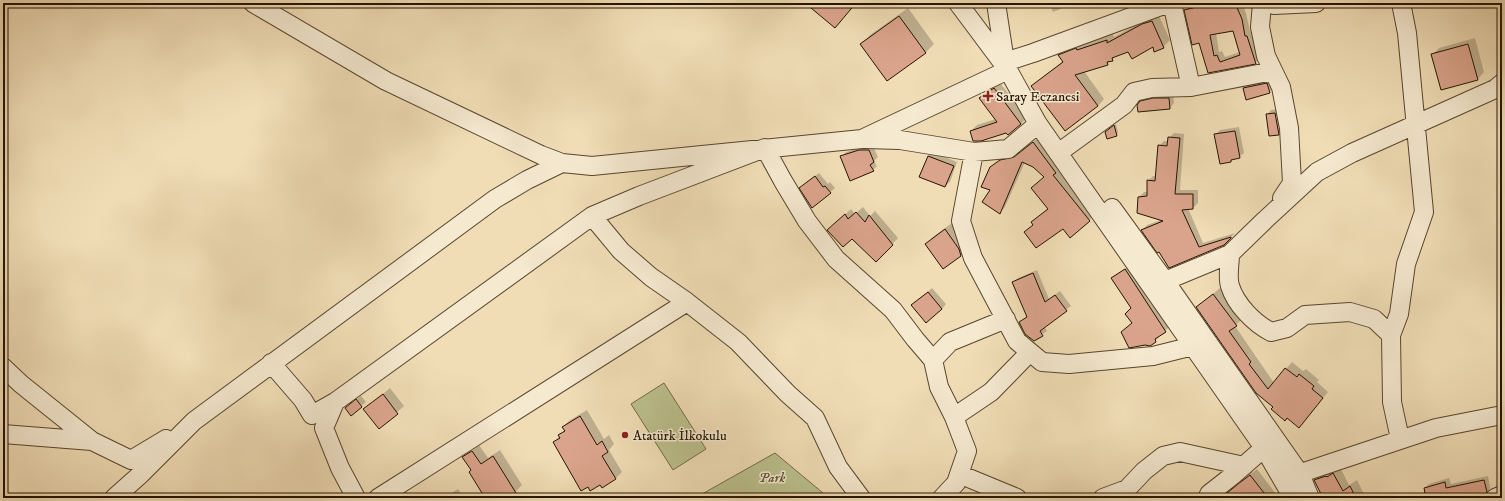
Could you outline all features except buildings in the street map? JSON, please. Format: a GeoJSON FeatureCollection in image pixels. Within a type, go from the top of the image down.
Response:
{"type":"FeatureCollection","features":[{"type":"Feature","properties":{"kind":"street"},"geometry":{"type":"LineString","coordinates":[[253,3],[386,81],[541,155],[562,163],[592,166],[862,139],[900,140],[974,152],[1008,149],[1038,124]]}},
{"type":"Feature","properties":{"kind":"street"},"geometry":{"type":"LineString","coordinates":[[958,3],[1006,66],[1038,124],[1193,346],[1269,443],[1300,474],[1310,498]]}},
{"type":"Feature","properties":{"kind":"street"},"geometry":{"type":"LineString","coordinates":[[996,3],[1006,66]]}},
{"type":"Feature","properties":{"kind":"street"},"geometry":{"type":"LineString","coordinates":[[862,139],[1006,66],[1033,54],[1169,3]]}},
{"type":"Feature","properties":{"kind":"street"},"geometry":{"type":"LineString","coordinates":[[1172,3],[1191,87]]}},
{"type":"Feature","properties":{"kind":"street"},"geometry":{"type":"LineString","coordinates":[[1262,3],[1260,27],[1266,56],[1281,88],[1289,128],[1292,183],[1275,210]]}},
{"type":"Feature","properties":{"kind":"street"},"geometry":{"type":"LineString","coordinates":[[1271,3],[1274,5],[1316,3]]}},
{"type":"Feature","properties":{"kind":"street"},"geometry":{"type":"LineString","coordinates":[[1400,439],[1392,402],[1391,335],[1399,314],[1406,264],[1424,212],[1407,33],[1401,3]]}},
{"type":"Feature","properties":{"kind":"street"},"geometry":{"type":"LineString","coordinates":[[1065,148],[1124,105],[1134,92],[1152,88],[1191,87],[1273,71]]}},
{"type":"Feature","properties":{"kind":"street"},"geometry":{"type":"LineString","coordinates":[[1165,281],[1230,254],[1317,172],[1352,153],[1495,89],[1502,83]]}},
{"type":"Feature","properties":{"kind":"street"},"geometry":{"type":"LineString","coordinates":[[1038,124],[1065,148],[1087,175],[1165,281],[1269,443],[1282,479],[1293,498]]}},
{"type":"Feature","properties":{"kind":"street"},"geometry":{"type":"LineString","coordinates":[[270,363],[303,400],[312,415],[335,402],[592,216],[639,196],[765,148]]}},
{"type":"Feature","properties":{"kind":"street"},"geometry":{"type":"LineString","coordinates":[[765,148],[807,221],[836,259],[893,310],[915,340],[933,360],[939,387],[954,417],[967,451],[956,483],[942,498]]}},
{"type":"Feature","properties":{"kind":"street"},"geometry":{"type":"LineString","coordinates":[[974,152],[961,221],[973,258],[1017,341],[1042,362],[1069,364],[1153,356],[1193,346]]}},
{"type":"Feature","properties":{"kind":"street"},"geometry":{"type":"LineString","coordinates":[[3,367],[21,384],[92,441],[131,460],[194,421],[270,363],[495,199],[526,180],[562,163]]}},
{"type":"Feature","properties":{"kind":"street"},"geometry":{"type":"LineString","coordinates":[[592,216],[621,251],[651,277],[687,302],[738,342],[788,394],[815,418],[838,466],[861,498]]}},
{"type":"Feature","properties":{"kind":"street"},"geometry":{"type":"LineString","coordinates":[[1230,254],[1230,285],[1240,306],[1262,327],[1271,332],[1287,328],[1305,315],[1350,312],[1374,319],[1391,335]]}},
{"type":"Feature","properties":{"kind":"street"},"geometry":{"type":"LineString","coordinates":[[378,498],[687,302]]}},
{"type":"Feature","properties":{"kind":"street"},"geometry":{"type":"LineString","coordinates":[[933,360],[950,342],[1006,319]]}},
{"type":"Feature","properties":{"kind":"street"},"geometry":{"type":"LineString","coordinates":[[954,417],[992,392],[1030,352]]}},
{"type":"Feature","properties":{"kind":"street"},"geometry":{"type":"LineString","coordinates":[[335,402],[324,428],[340,468],[356,498]]}},
{"type":"Feature","properties":{"kind":"street"},"geometry":{"type":"LineString","coordinates":[[1282,479],[1436,428],[1502,415]]}},
{"type":"Feature","properties":{"kind":"street"},"geometry":{"type":"LineString","coordinates":[[114,498],[141,474],[194,421]]}},
{"type":"Feature","properties":{"kind":"street"},"geometry":{"type":"LineString","coordinates":[[3,434],[92,441]]}},
{"type":"Feature","properties":{"kind":"street"},"geometry":{"type":"LineString","coordinates":[[1208,498],[1209,494],[1244,466],[1269,443]]}},
{"type":"Feature","properties":{"kind":"street"},"geometry":{"type":"LineString","coordinates":[[1103,498],[1127,489],[1144,471],[1163,456],[1180,452],[1244,466]]}},
{"type":"Feature","properties":{"kind":"street"},"geometry":{"type":"LineString","coordinates":[[959,474],[1017,498]]}},
{"type":"Feature","properties":{"kind":"street"},"geometry":{"type":"LineString","coordinates":[[1495,498],[1502,495]]}},
{"type":"Feature","properties":{"kind":"green space"},"geometry":{"type":"Polygon","coordinates":[[[664,383],[706,449],[673,470],[631,404],[664,383]]]}},
{"type":"Feature","properties":{"kind":"green space","name":"Park"},"geometry":{"type":"Polygon","coordinates":[[[775,453],[829,498],[695,498],[775,453]]]}},
{"type":"Feature","properties":{"kind":"place","name":"Saray Eczanesi"},"geometry":{"type":"Point","coordinates":[988,96]}},
{"type":"Feature","properties":{"kind":"place","name":"Atatürk İlkokulu"},"geometry":{"type":"Point","coordinates":[625,435]}}]}
